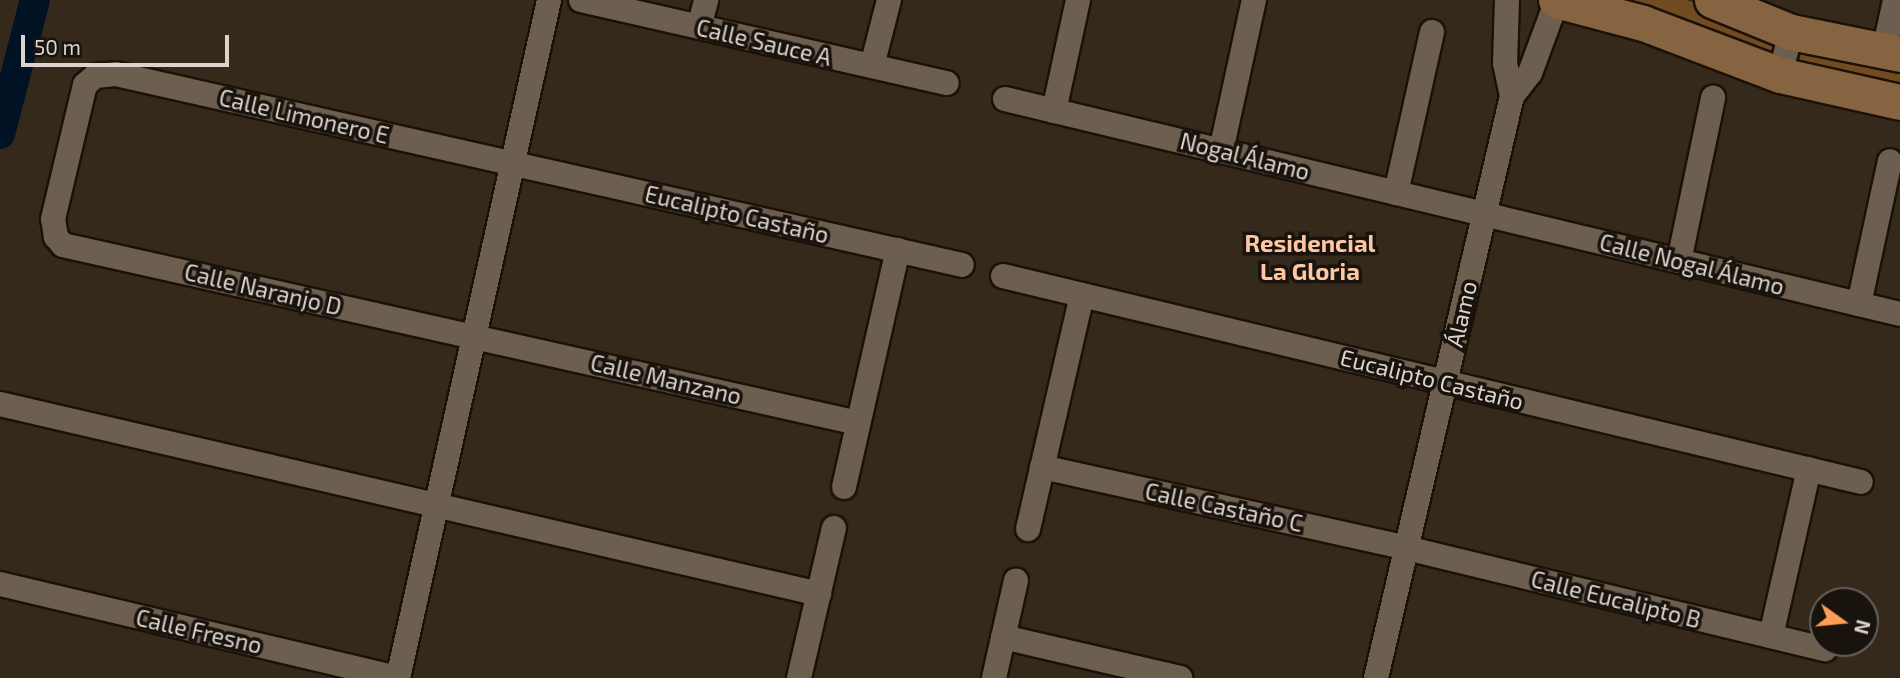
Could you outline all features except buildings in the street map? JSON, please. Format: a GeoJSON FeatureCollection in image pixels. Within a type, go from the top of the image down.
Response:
{"type":"FeatureCollection","features":[{"type":"Feature","properties":{"kind":"street"},"geometry":{"type":"LineString","coordinates":[[398,678],[550,0]]}},
{"type":"Feature","properties":{"kind":"street","name":"Calle Sauce A"},"geometry":{"type":"LineString","coordinates":[[581,0],[947,83]]}},
{"type":"Feature","properties":{"kind":"street"},"geometry":{"type":"LineString","coordinates":[[699,27],[706,0]]}},
{"type":"Feature","properties":{"kind":"street"},"geometry":{"type":"LineString","coordinates":[[872,66],[889,0]]}},
{"type":"Feature","properties":{"kind":"street"},"geometry":{"type":"LineString","coordinates":[[1054,111],[1078,0]]}},
{"type":"Feature","properties":{"kind":"street"},"geometry":{"type":"LineString","coordinates":[[1221,151],[1254,0]]}},
{"type":"Feature","properties":{"kind":"street"},"geometry":{"type":"LineString","coordinates":[[1507,0],[1505,63],[1512,96]]}},
{"type":"Feature","properties":{"kind":"street"},"geometry":{"type":"LineString","coordinates":[[1557,0],[1643,23],[1780,75],[1900,102]]}},
{"type":"Feature","properties":{"kind":"street","name":"Álamo"},"geometry":{"type":"LineString","coordinates":[[1376,678],[1512,96],[1531,73],[1557,0]]}},
{"type":"Feature","properties":{"kind":"street"},"geometry":{"type":"LineString","coordinates":[[1712,0],[1791,32],[1892,53],[1895,0]]}},
{"type":"Feature","properties":{"kind":"street"},"geometry":{"type":"LineString","coordinates":[[1396,193],[1432,32]]}},
{"type":"Feature","properties":{"kind":"street"},"geometry":{"type":"LineString","coordinates":[[1780,75],[1791,32]]}},
{"type":"Feature","properties":{"kind":"street","name":"Calle Limonero E"},"geometry":{"type":"LineString","coordinates":[[56,237],[53,219],[81,96],[95,76],[116,74],[513,164]]}},
{"type":"Feature","properties":{"kind":"street"},"geometry":{"type":"LineString","coordinates":[[1679,261],[1713,98]]}},
{"type":"Feature","properties":{"kind":"street","name":"Nogal Álamo"},"geometry":{"type":"LineString","coordinates":[[1005,99],[1485,214]]}},
{"type":"Feature","properties":{"kind":"street"},"geometry":{"type":"LineString","coordinates":[[1859,304],[1890,161]]}},
{"type":"Feature","properties":{"kind":"street","name":"Eucalipto Castaño"},"geometry":{"type":"LineString","coordinates":[[513,164],[962,265]]}},
{"type":"Feature","properties":{"kind":"street","name":"Calle Nogal Álamo"},"geometry":{"type":"LineString","coordinates":[[1485,214],[1900,314]]}},
{"type":"Feature","properties":{"kind":"street","name":"Calle Naranjo D"},"geometry":{"type":"LineString","coordinates":[[56,237],[62,244],[474,336]]}},
{"type":"Feature","properties":{"kind":"street"},"geometry":{"type":"LineString","coordinates":[[844,487],[898,250]]}},
{"type":"Feature","properties":{"kind":"street","name":"Eucalipto Castaño"},"geometry":{"type":"LineString","coordinates":[[1003,276],[1861,482]]}},
{"type":"Feature","properties":{"kind":"street"},"geometry":{"type":"LineString","coordinates":[[1028,529],[1082,295]]}},
{"type":"Feature","properties":{"kind":"street","name":"Calle Manzano"},"geometry":{"type":"LineString","coordinates":[[474,336],[858,423]]}},
{"type":"Feature","properties":{"kind":"street"},"geometry":{"type":"LineString","coordinates":[[0,404],[818,594]]}},
{"type":"Feature","properties":{"kind":"street","name":"Calle Castaño C"},"geometry":{"type":"LineString","coordinates":[[1042,467],[1406,548]]}},
{"type":"Feature","properties":{"kind":"street"},"geometry":{"type":"LineString","coordinates":[[1772,636],[1809,470]]}},
{"type":"Feature","properties":{"kind":"street"},"geometry":{"type":"LineString","coordinates":[[799,678],[834,528]]}},
{"type":"Feature","properties":{"kind":"street","name":"Calle Eucalipto B"},"geometry":{"type":"LineString","coordinates":[[1406,548],[1809,645]]}},
{"type":"Feature","properties":{"kind":"street"},"geometry":{"type":"LineString","coordinates":[[994,678],[1016,580]]}},
{"type":"Feature","properties":{"kind":"street","name":"Calle Fresno"},"geometry":{"type":"LineString","coordinates":[[0,584],[398,678]]}},
{"type":"Feature","properties":{"kind":"street"},"geometry":{"type":"LineString","coordinates":[[1003,637],[1180,678]]}},
{"type":"Feature","properties":{"kind":"shaded area"},"geometry":{"type":"Polygon","coordinates":[[[1580,0],[1687,0],[1780,38],[1772,64],[1580,0]]]}},
{"type":"Feature","properties":{"kind":"shaded area"},"geometry":{"type":"Polygon","coordinates":[[[1802,47],[1900,64],[1900,91],[1798,70],[1802,47]]]}},
{"type":"Feature","properties":{"kind":"waterway"},"geometry":{"type":"LineString","coordinates":[[0,134],[35,0]]}},
{"type":"Feature","properties":{"kind":"district","name":"Residencial La Gloria"},"geometry":{"type":"Point","coordinates":[1310,257]}}]}
